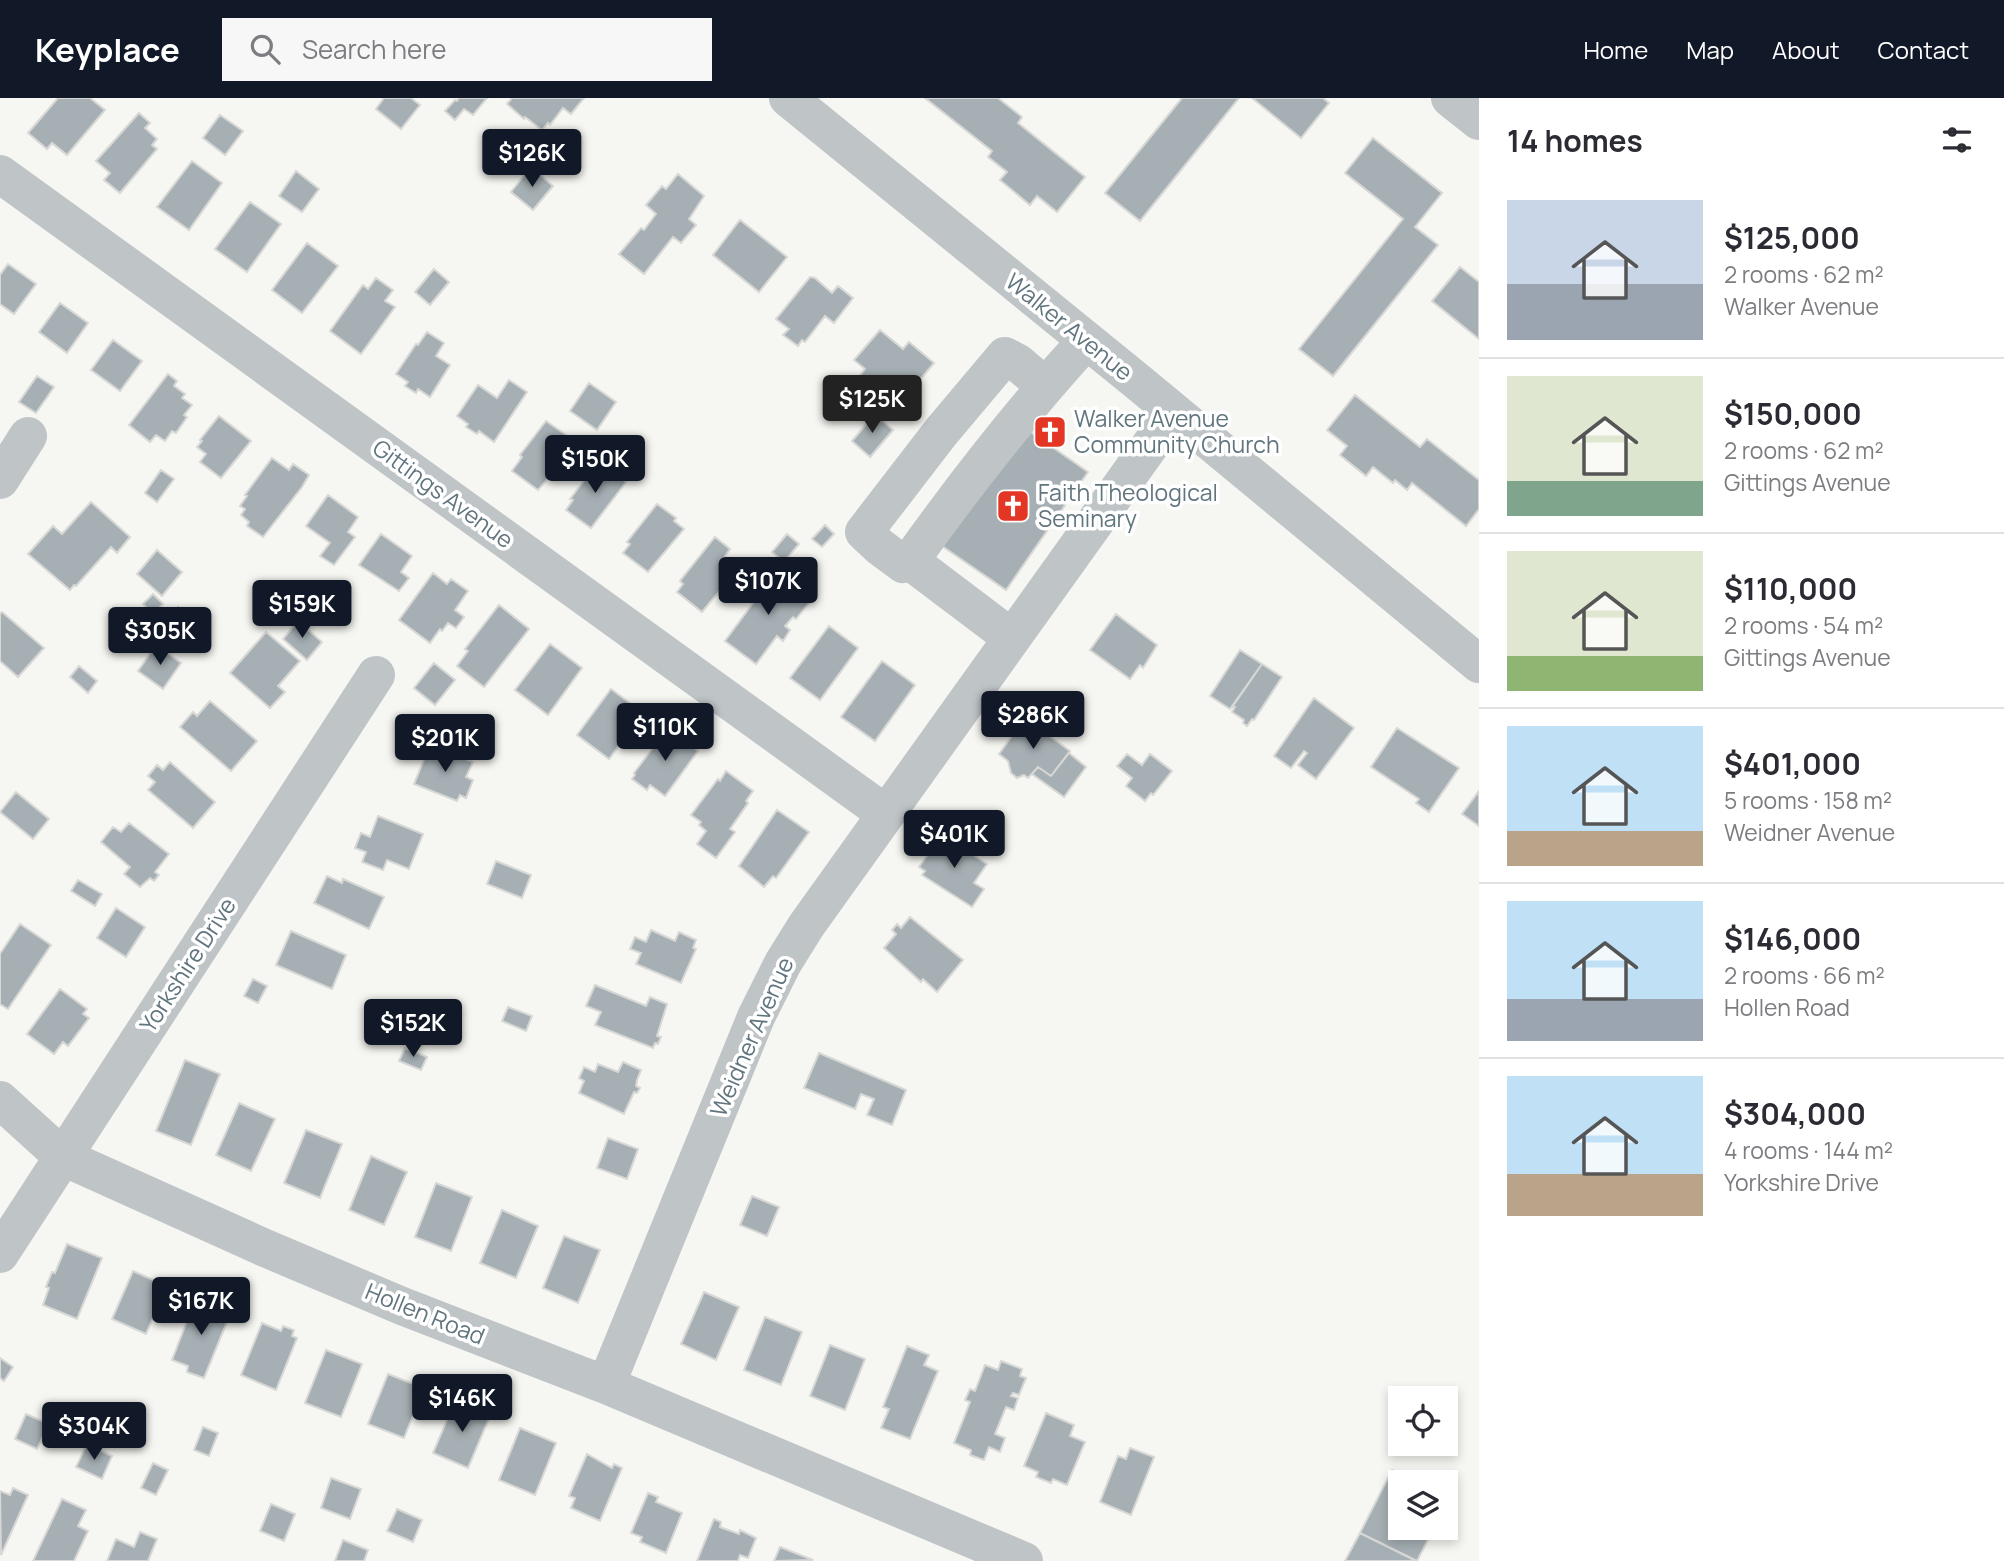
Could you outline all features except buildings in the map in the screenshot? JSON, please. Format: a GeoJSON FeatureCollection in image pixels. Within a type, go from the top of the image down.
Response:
{"type":"FeatureCollection","features":[{"type":"Feature","properties":{"kind":"street","name":"Walker Avenue"},"geometry":{"type":"LineString","coordinates":[[788,98],[1479,664]]}},
{"type":"Feature","properties":{"kind":"street"},"geometry":{"type":"LineString","coordinates":[[1450,98],[1479,121]]}},
{"type":"Feature","properties":{"kind":"street","name":"Gittings Avenue"},"geometry":{"type":"LineString","coordinates":[[0,174],[886,814]]}},
{"type":"Feature","properties":{"kind":"street"},"geometry":{"type":"LineString","coordinates":[[1045,386],[1018,363],[1005,356],[864,532],[903,564],[911,561],[960,492],[1045,386],[1086,341]]}},
{"type":"Feature","properties":{"kind":"street","name":"Weidner Avenue"},"geometry":{"type":"LineString","coordinates":[[606,1385],[756,1017],[783,963],[806,926],[1174,412]]}},
{"type":"Feature","properties":{"kind":"street"},"geometry":{"type":"LineString","coordinates":[[0,480],[28,436]]}},
{"type":"Feature","properties":{"kind":"street"},"geometry":{"type":"LineString","coordinates":[[911,561],[1012,638]]}},
{"type":"Feature","properties":{"kind":"street","name":"Yorkshire Drive"},"geometry":{"type":"LineString","coordinates":[[0,1254],[376,675]]}},
{"type":"Feature","properties":{"kind":"street","name":"Hollen Road"},"geometry":{"type":"LineString","coordinates":[[0,1100],[63,1157],[265,1248],[402,1306],[606,1385],[1024,1561]]}},
{"type":"Feature","properties":{"kind":"place","name":"Walker Avenue Community Church"},"geometry":{"type":"Point","coordinates":[1050,432]}},
{"type":"Feature","properties":{"kind":"place","name":"Faith Theological Seminary"},"geometry":{"type":"Point","coordinates":[1013,506]}}]}
